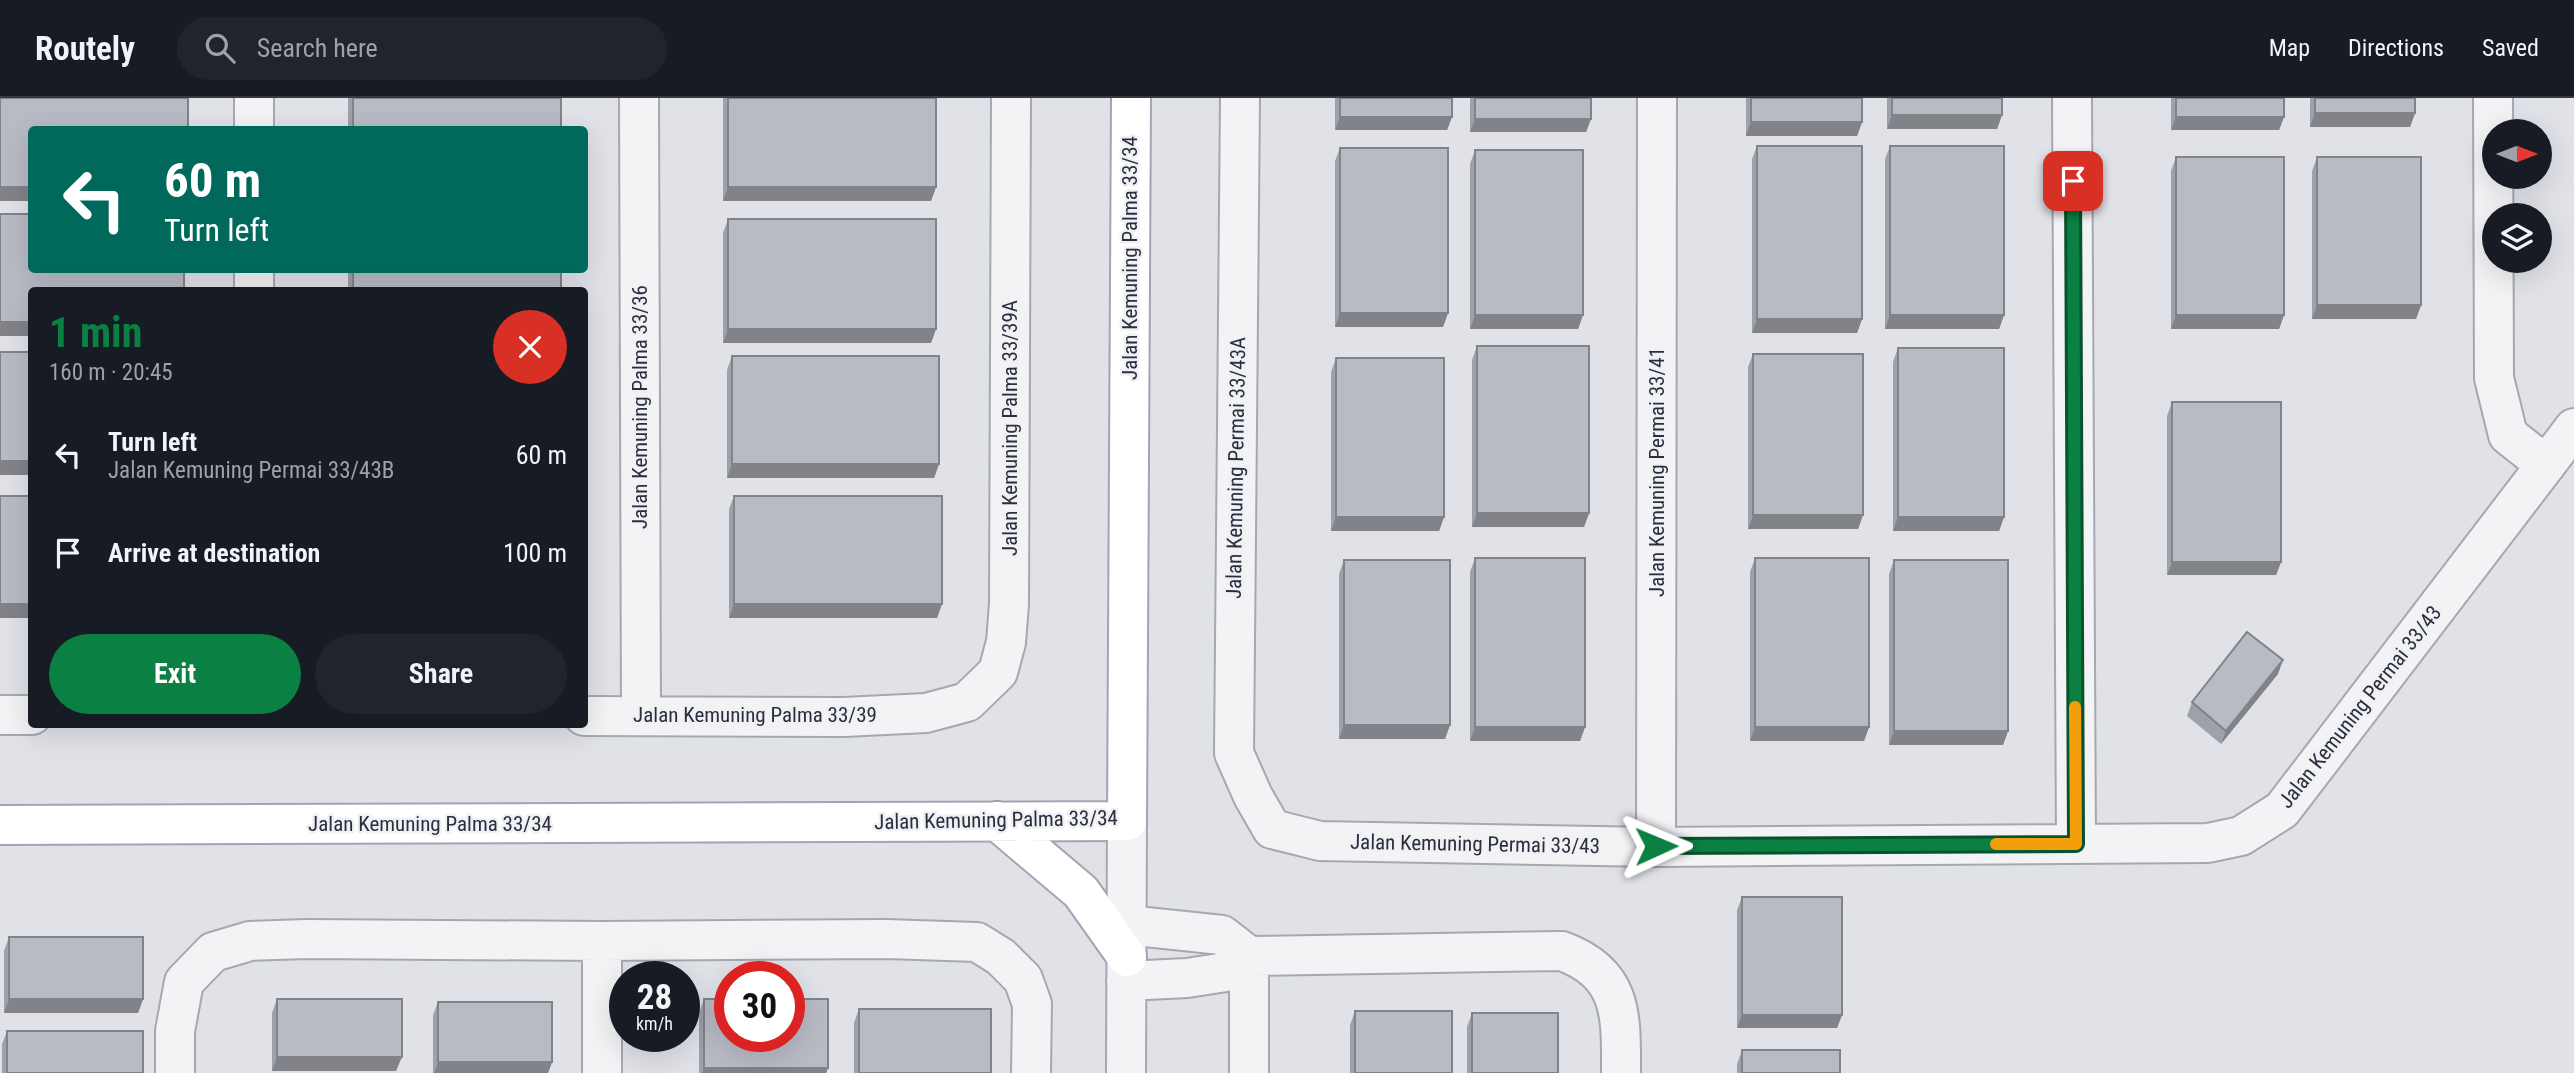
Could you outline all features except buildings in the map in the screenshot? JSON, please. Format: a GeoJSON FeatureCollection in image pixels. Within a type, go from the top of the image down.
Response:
{"type":"FeatureCollection","features":[{"type":"Feature","properties":{"kind":"main road","name":"Jalan Kemuning Palma 33/34"},"geometry":{"type":"LineString","coordinates":[[0,825],[1127,821],[1131,98]]}},
{"type":"Feature","properties":{"kind":"main road"},"geometry":{"type":"LineString","coordinates":[[997,821],[1081,892],[1127,954]]}},
{"type":"Feature","properties":{"kind":"street"},"geometry":{"type":"LineString","coordinates":[[254,98],[254,126]]}},
{"type":"Feature","properties":{"kind":"street","name":"Jalan Kemuning Palma 33/36"},"geometry":{"type":"LineString","coordinates":[[639,98],[641,716]]}},
{"type":"Feature","properties":{"kind":"street","name":"Jalan Kemuning Palma 33/39A"},"geometry":{"type":"LineString","coordinates":[[926,713],[967,702],[998,672],[1006,642],[1009,604],[1011,98]]}},
{"type":"Feature","properties":{"kind":"street","name":"Jalan Kemuning Permai 33/43A"},"geometry":{"type":"LineString","coordinates":[[1240,98],[1234,753],[1253,796],[1272,829]]}},
{"type":"Feature","properties":{"kind":"street","name":"Jalan Kemuning Permai 33/41"},"geometry":{"type":"LineString","coordinates":[[1656,846],[1657,98]]}},
{"type":"Feature","properties":{"kind":"street"},"geometry":{"type":"LineString","coordinates":[[2073,98],[2076,844]]}},
{"type":"Feature","properties":{"kind":"street"},"geometry":{"type":"LineString","coordinates":[[2493,98],[2494,378],[2508,436],[2546,465]]}},
{"type":"Feature","properties":{"kind":"street","name":"Jalan Kemuning Permai 33/43"},"geometry":{"type":"LineString","coordinates":[[1272,829],[1320,841],[1656,846],[2208,843],[2241,836],[2282,810],[2574,428]]}},
{"type":"Feature","properties":{"kind":"street","name":"Jalan Kemuning Palma 33/39"},"geometry":{"type":"LineString","coordinates":[[588,716],[844,717],[926,713]]}},
{"type":"Feature","properties":{"kind":"street"},"geometry":{"type":"LineString","coordinates":[[0,715],[28,715]]}},
{"type":"Feature","properties":{"kind":"street"},"geometry":{"type":"LineString","coordinates":[[1126,1073],[1127,821]]}},
{"type":"Feature","properties":{"kind":"street"},"geometry":{"type":"LineString","coordinates":[[1127,954],[1222,935],[1250,956]]}},
{"type":"Feature","properties":{"kind":"street"},"geometry":{"type":"LineString","coordinates":[[175,1073],[175,1031],[184,982],[213,952],[250,942],[307,939],[602,950],[886,939],[977,942],[1002,957],[1023,979],[1032,1004],[1031,1073]]}},
{"type":"Feature","properties":{"kind":"street"},"geometry":{"type":"LineString","coordinates":[[602,950],[602,1073]]}},
{"type":"Feature","properties":{"kind":"street"},"geometry":{"type":"LineString","coordinates":[[1127,954],[1188,978],[1226,972],[1250,956],[1562,951],[1595,968],[1608,984],[1621,1019],[1621,1073]]}},
{"type":"Feature","properties":{"kind":"street"},"geometry":{"type":"LineString","coordinates":[[1249,1073],[1250,956]]}},
{"type":"Feature","properties":{"kind":"slow traffic"},"geometry":{"type":"LineString","coordinates":[[1996,844],[2076,844],[2075,707]]}},
{"type":"Feature","properties":{"kind":"route"},"geometry":{"type":"LineString","coordinates":[[1656,846],[2076,844],[2073,181]]}}]}
